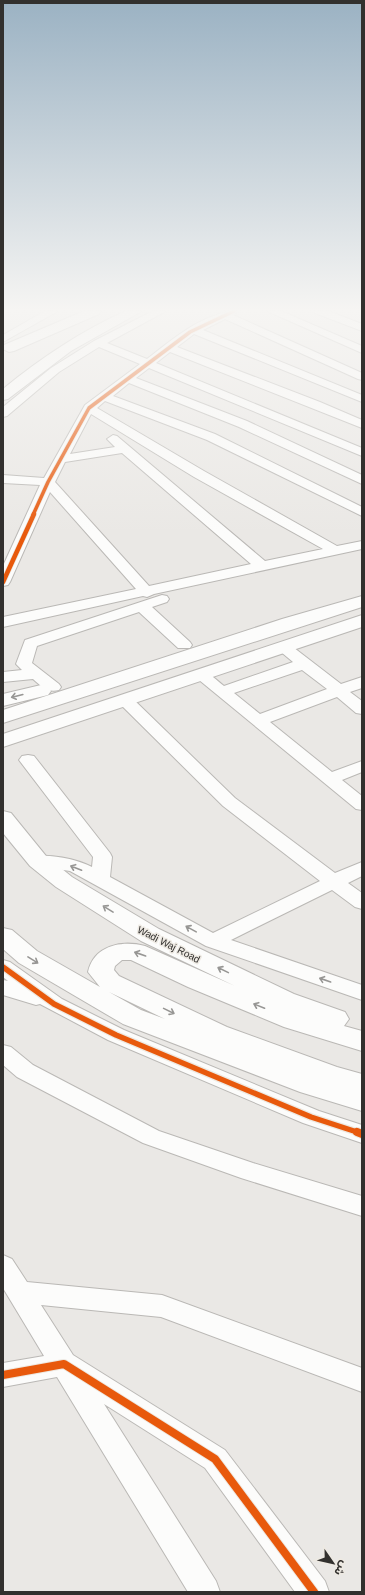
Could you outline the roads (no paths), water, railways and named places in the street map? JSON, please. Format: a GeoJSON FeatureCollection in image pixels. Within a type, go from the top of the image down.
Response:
{"type":"FeatureCollection","features":[{"type":"Feature","properties":{"kind":"main road"},"geometry":{"type":"LineString","coordinates":[[3,396],[15,385]]}},
{"type":"Feature","properties":{"kind":"main road"},"geometry":{"type":"LineString","coordinates":[[3,717],[289,623],[362,601]]}},
{"type":"Feature","properties":{"kind":"main road"},"geometry":{"type":"LineString","coordinates":[[3,700],[53,687],[184,645],[268,621],[311,616]]}},
{"type":"Feature","properties":{"kind":"main road"},"geometry":{"type":"LineString","coordinates":[[3,741],[126,701],[357,620]]}},
{"type":"Feature","properties":{"kind":"main road"},"geometry":{"type":"LineString","coordinates":[[3,730],[357,620]]}},
{"type":"Feature","properties":{"kind":"main road","name":"Wadi Waj Road"},"geometry":{"type":"LineString","coordinates":[[3,818],[38,861],[64,882],[150,936],[285,1000],[362,1028]]}},
{"type":"Feature","properties":{"kind":"main road"},"geometry":{"type":"LineString","coordinates":[[3,936],[28,957],[132,1017],[310,1085],[362,1101]]}},
{"type":"Feature","properties":{"kind":"main road"},"geometry":{"type":"LineString","coordinates":[[362,1041],[293,1020],[197,982],[136,952],[127,951],[114,954],[105,960],[101,966],[101,972],[110,982],[218,1034],[330,1075],[362,1084]]}},
{"type":"Feature","properties":{"kind":"street"},"geometry":{"type":"LineString","coordinates":[[3,413],[36,385]]}},
{"type":"Feature","properties":{"kind":"street"},"geometry":{"type":"LineString","coordinates":[[3,582],[48,482],[89,408],[120,385]]}},
{"type":"Feature","properties":{"kind":"street"},"geometry":{"type":"LineString","coordinates":[[144,385],[243,424],[362,480]]}},
{"type":"Feature","properties":{"kind":"street"},"geometry":{"type":"LineString","coordinates":[[203,385],[362,452]]}},
{"type":"Feature","properties":{"kind":"street"},"geometry":{"type":"LineString","coordinates":[[268,385],[362,424]]}},
{"type":"Feature","properties":{"kind":"street"},"geometry":{"type":"LineString","coordinates":[[329,385],[362,399]]}},
{"type":"Feature","properties":{"kind":"street"},"geometry":{"type":"LineString","coordinates":[[105,397],[211,437],[362,512]]}},
{"type":"Feature","properties":{"kind":"street"},"geometry":{"type":"LineString","coordinates":[[89,408],[199,474],[336,551]]}},
{"type":"Feature","properties":{"kind":"street"},"geometry":{"type":"LineString","coordinates":[[113,439],[258,568]]}},
{"type":"Feature","properties":{"kind":"street"},"geometry":{"type":"LineString","coordinates":[[61,459],[125,450]]}},
{"type":"Feature","properties":{"kind":"street"},"geometry":{"type":"LineString","coordinates":[[3,479],[48,482],[144,599],[184,645]]}},
{"type":"Feature","properties":{"kind":"street"},"geometry":{"type":"LineString","coordinates":[[3,622],[144,599],[258,568],[362,545]]}},
{"type":"Feature","properties":{"kind":"street"},"geometry":{"type":"LineString","coordinates":[[53,687],[24,664],[30,644],[144,599]]}},
{"type":"Feature","properties":{"kind":"street"},"geometry":{"type":"LineString","coordinates":[[283,647],[362,709]]}},
{"type":"Feature","properties":{"kind":"street"},"geometry":{"type":"LineString","coordinates":[[222,692],[304,664]]}},
{"type":"Feature","properties":{"kind":"street"},"geometry":{"type":"LineString","coordinates":[[3,677],[36,674]]}},
{"type":"Feature","properties":{"kind":"street"},"geometry":{"type":"LineString","coordinates":[[201,675],[362,805]]}},
{"type":"Feature","properties":{"kind":"street"},"geometry":{"type":"LineString","coordinates":[[257,721],[362,682]]}},
{"type":"Feature","properties":{"kind":"street"},"geometry":{"type":"LineString","coordinates":[[126,701],[229,802],[362,903]]}},
{"type":"Feature","properties":{"kind":"street"},"geometry":{"type":"LineString","coordinates":[[28,760],[103,857],[100,879]]}},
{"type":"Feature","properties":{"kind":"street"},"geometry":{"type":"LineString","coordinates":[[329,779],[362,766]]}},
{"type":"Feature","properties":{"kind":"street"},"geometry":{"type":"LineString","coordinates":[[38,861],[75,866],[214,941],[362,992]]}},
{"type":"Feature","properties":{"kind":"street"},"geometry":{"type":"LineString","coordinates":[[214,941],[362,868]]}},
{"type":"Feature","properties":{"kind":"street"},"geometry":{"type":"LineString","coordinates":[[3,967],[54,1004]]}},
{"type":"Feature","properties":{"kind":"street"},"geometry":{"type":"LineString","coordinates":[[3,987],[54,1004],[116,1035],[311,1117],[362,1134]]}},
{"type":"Feature","properties":{"kind":"street"},"geometry":{"type":"LineString","coordinates":[[3,1053],[25,1071],[151,1137],[249,1171],[362,1206]]}},
{"type":"Feature","properties":{"kind":"street"},"geometry":{"type":"LineString","coordinates":[[3,1266],[205,1592]]}},
{"type":"Feature","properties":{"kind":"street"},"geometry":{"type":"LineString","coordinates":[[19,1292],[162,1306],[362,1380]]}},
{"type":"Feature","properties":{"kind":"street"},"geometry":{"type":"LineString","coordinates":[[3,1375],[64,1364],[215,1459],[314,1592]]}}]}
